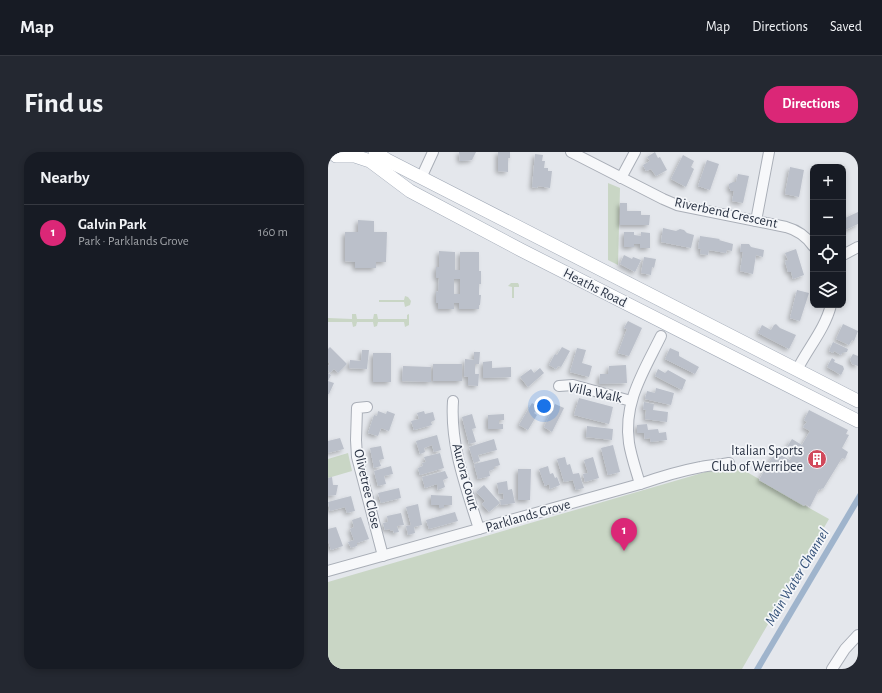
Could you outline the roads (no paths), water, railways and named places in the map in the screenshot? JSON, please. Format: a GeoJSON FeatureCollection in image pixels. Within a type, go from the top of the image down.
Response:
{"type":"FeatureCollection","features":[{"type":"Feature","properties":{"kind":"main road","name":"Heaths Road"},"geometry":{"type":"LineString","coordinates":[[375,152],[421,178],[858,401]]}},
{"type":"Feature","properties":{"kind":"main road","name":"Heaths Road"},"geometry":{"type":"LineString","coordinates":[[333,157],[355,156],[370,161],[410,192],[858,421]]}},
{"type":"Feature","properties":{"kind":"main road"},"geometry":{"type":"LineString","coordinates":[[791,387],[799,371]]}},
{"type":"Feature","properties":{"kind":"street"},"geometry":{"type":"LineString","coordinates":[[421,178],[433,152]]}},
{"type":"Feature","properties":{"kind":"street","name":"Riverbend Crescent"},"geometry":{"type":"LineString","coordinates":[[571,152],[677,205],[794,229],[810,243]]}},
{"type":"Feature","properties":{"kind":"street"},"geometry":{"type":"LineString","coordinates":[[621,178],[634,152]]}},
{"type":"Feature","properties":{"kind":"street"},"geometry":{"type":"LineString","coordinates":[[756,221],[768,152]]}},
{"type":"Feature","properties":{"kind":"street"},"geometry":{"type":"LineString","coordinates":[[846,253],[858,247]]}},
{"type":"Feature","properties":{"kind":"street"},"geometry":{"type":"LineString","coordinates":[[799,371],[830,308]]}},
{"type":"Feature","properties":{"kind":"street"},"geometry":{"type":"LineString","coordinates":[[640,484],[629,444],[628,422],[631,401],[635,389],[661,336]]}},
{"type":"Feature","properties":{"kind":"street","name":"Villa Walk"},"geometry":{"type":"LineString","coordinates":[[559,386],[573,385],[631,401]]}},
{"type":"Feature","properties":{"kind":"street","name":"Aurora Court"},"geometry":{"type":"LineString","coordinates":[[453,401],[453,435],[456,454],[479,529]]}},
{"type":"Feature","properties":{"kind":"street","name":"Olivetree Close"},"geometry":{"type":"LineString","coordinates":[[367,407],[357,408],[357,458],[383,556]]}},
{"type":"Feature","properties":{"kind":"street","name":"Parklands Grove"},"geometry":{"type":"LineString","coordinates":[[328,571],[640,484],[676,472],[703,466],[719,466],[729,463]]}},
{"type":"Feature","properties":{"kind":"street"},"geometry":{"type":"LineString","coordinates":[[832,669],[845,649],[858,635]]}},
{"type":"Feature","properties":{"kind":"water"},"geometry":{"type":"Polygon","coordinates":[[[858,493],[858,505],[761,669],[754,669],[858,493]]]}},
{"type":"Feature","properties":{"kind":"place","name":"Italian Sports Club of Werribee"},"geometry":{"type":"Point","coordinates":[817,459]}},
{"type":"Feature","properties":{"kind":"place","name":"Galvin Park"},"geometry":{"type":"Point","coordinates":[624,551]}},
{"type":"Feature","properties":{"kind":"water label","name":"Main Water Channel"},"geometry":{"type":"Point","coordinates":[797,577]}}]}
